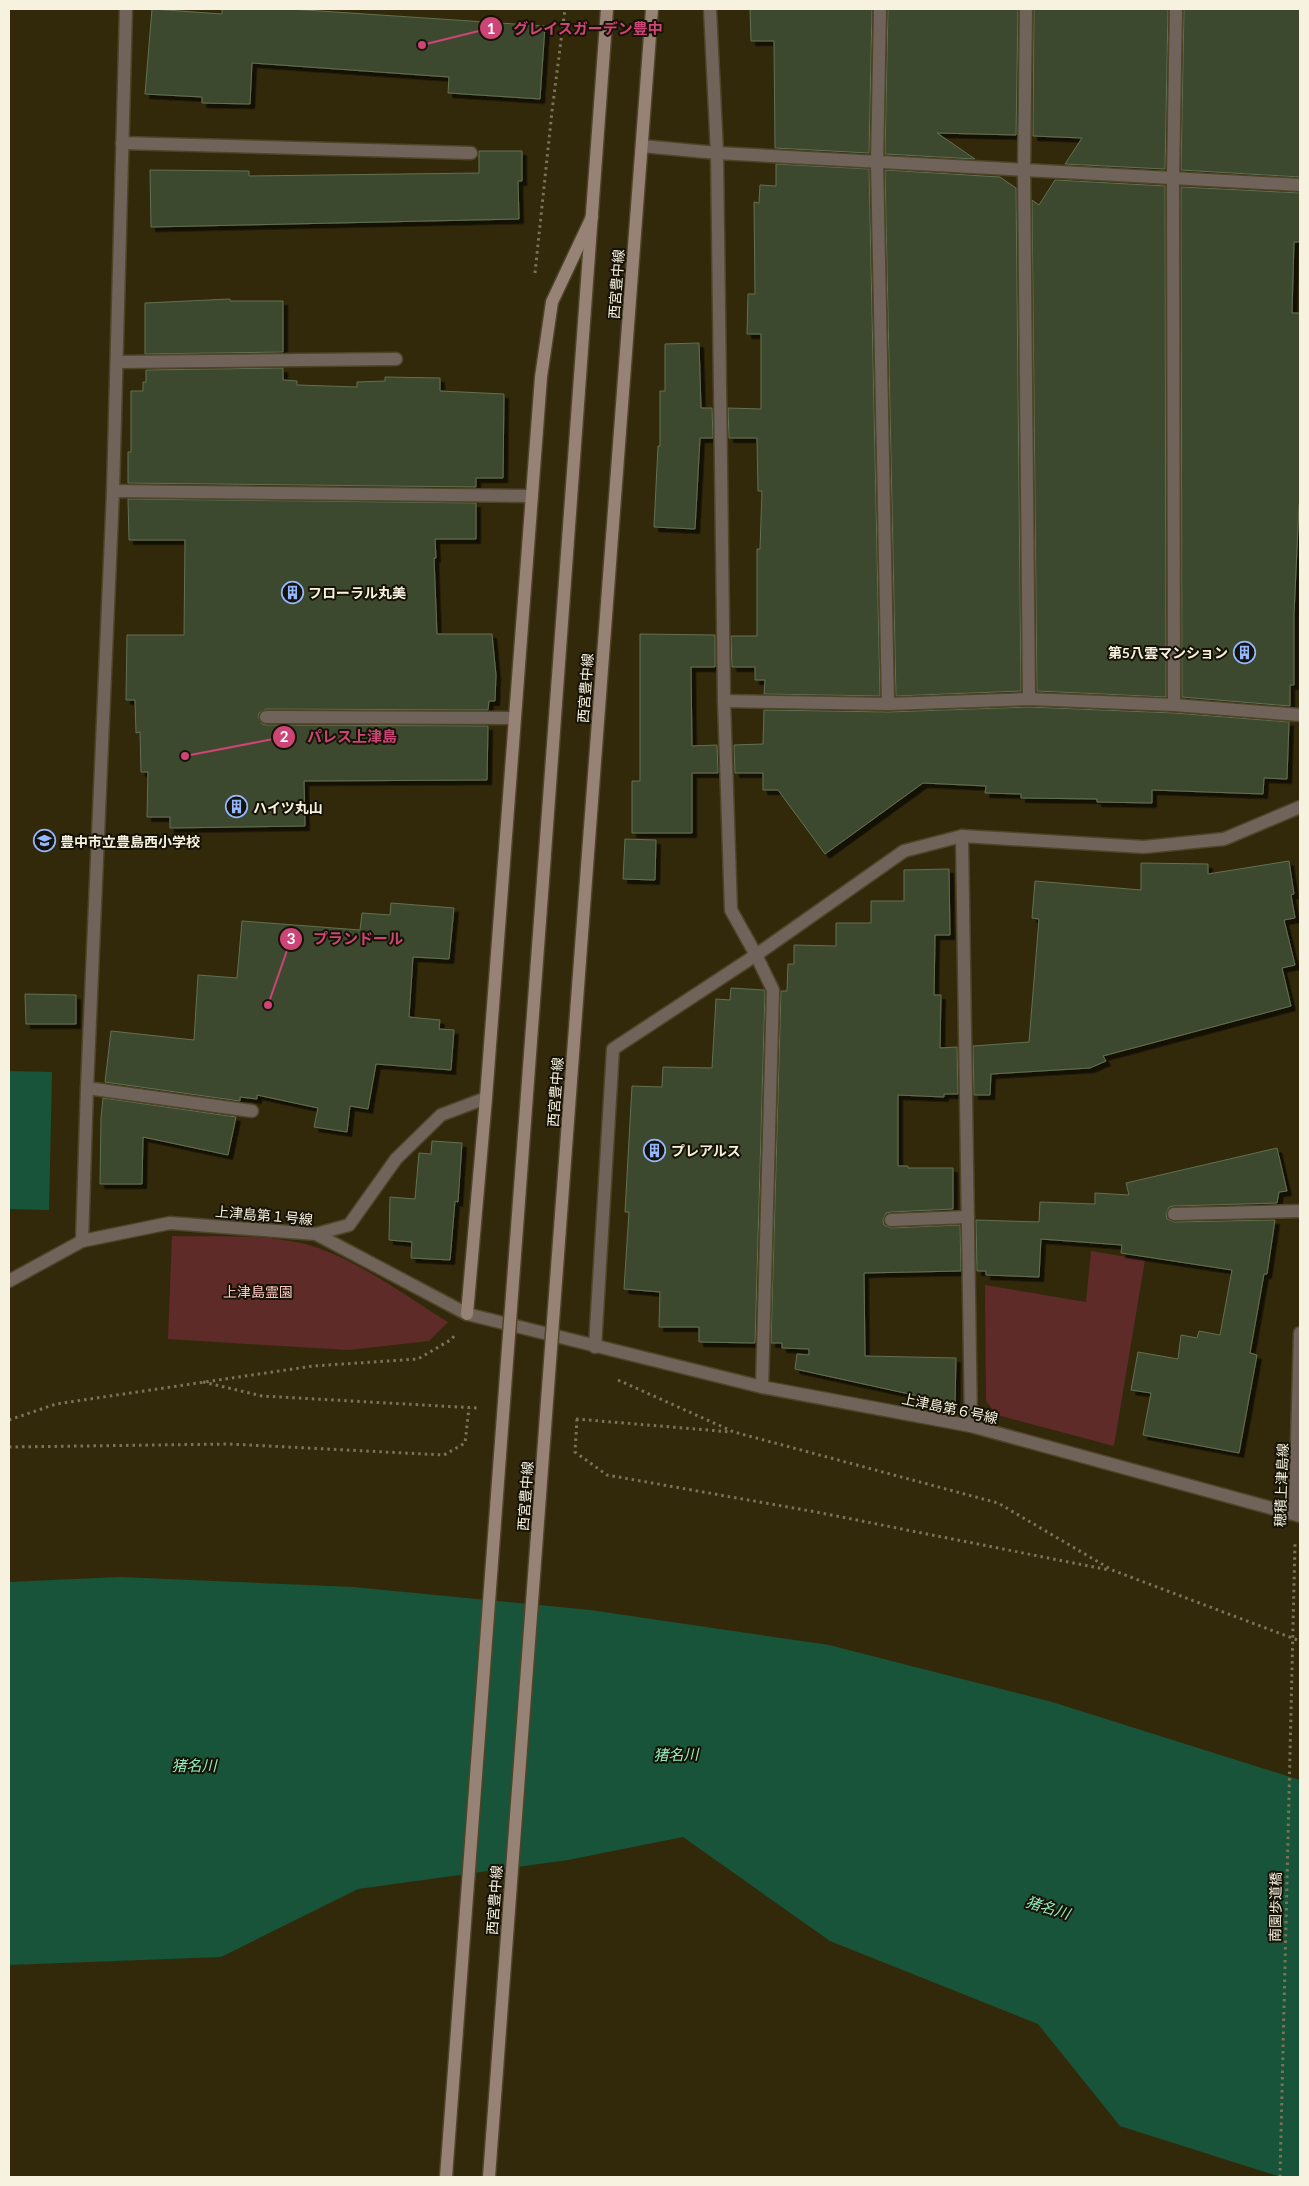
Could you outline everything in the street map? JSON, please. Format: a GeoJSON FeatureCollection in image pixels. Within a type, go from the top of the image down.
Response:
{"type":"FeatureCollection","features":[{"type":"Feature","properties":{"kind":"main road","name":"西宮豊中線"},"geometry":{"type":"LineString","coordinates":[[446,2177],[607,9]]}},
{"type":"Feature","properties":{"kind":"main road","name":"西宮豊中線"},"geometry":{"type":"LineString","coordinates":[[489,2177],[652,9]]}},
{"type":"Feature","properties":{"kind":"main road"},"geometry":{"type":"LineString","coordinates":[[466,1314],[486,1098],[541,377],[552,302],[592,218]]}},
{"type":"Feature","properties":{"kind":"street"},"geometry":{"type":"LineString","coordinates":[[82,1242],[87,1088],[114,491],[126,9]]}},
{"type":"Feature","properties":{"kind":"street"},"geometry":{"type":"LineString","coordinates":[[710,9],[717,153],[724,701],[731,910],[773,990],[762,1387]]}},
{"type":"Feature","properties":{"kind":"street"},"geometry":{"type":"LineString","coordinates":[[880,9],[877,162],[888,704]]}},
{"type":"Feature","properties":{"kind":"street"},"geometry":{"type":"LineString","coordinates":[[1026,9],[1024,170],[1030,699]]}},
{"type":"Feature","properties":{"kind":"street"},"geometry":{"type":"LineString","coordinates":[[1174,705],[1174,178],[1176,9]]}},
{"type":"Feature","properties":{"kind":"street"},"geometry":{"type":"LineString","coordinates":[[122,144],[471,153]]}},
{"type":"Feature","properties":{"kind":"street"},"geometry":{"type":"LineString","coordinates":[[642,146],[717,153],[1300,184]]}},
{"type":"Feature","properties":{"kind":"street"},"geometry":{"type":"LineString","coordinates":[[117,362],[396,359]]}},
{"type":"Feature","properties":{"kind":"street"},"geometry":{"type":"LineString","coordinates":[[114,491],[532,496]]}},
{"type":"Feature","properties":{"kind":"street"},"geometry":{"type":"LineString","coordinates":[[724,701],[888,704],[1030,699],[1174,705],[1300,715]]}},
{"type":"Feature","properties":{"kind":"street"},"geometry":{"type":"LineString","coordinates":[[266,717],[514,718]]}},
{"type":"Feature","properties":{"kind":"street"},"geometry":{"type":"LineString","coordinates":[[595,1346],[613,1049],[756,955],[904,851],[962,836],[1144,847],[1224,839],[1300,807]]}},
{"type":"Feature","properties":{"kind":"street"},"geometry":{"type":"LineString","coordinates":[[962,836],[971,1426]]}},
{"type":"Feature","properties":{"kind":"street"},"geometry":{"type":"LineString","coordinates":[[87,1088],[252,1111]]}},
{"type":"Feature","properties":{"kind":"street"},"geometry":{"type":"LineString","coordinates":[[316,1234],[349,1225],[396,1159],[441,1115],[486,1098]]}},
{"type":"Feature","properties":{"kind":"street"},"geometry":{"type":"LineString","coordinates":[[1174,1214],[1300,1211]]}},
{"type":"Feature","properties":{"kind":"street"},"geometry":{"type":"LineString","coordinates":[[890,1220],[968,1217]]}},
{"type":"Feature","properties":{"kind":"street","name":"上津島第１号線"},"geometry":{"type":"LineString","coordinates":[[9,1281],[82,1242],[170,1223],[316,1234],[466,1314],[595,1346]]}},
{"type":"Feature","properties":{"kind":"street","name":"穂積上津島線"},"geometry":{"type":"LineString","coordinates":[[1298,1515],[1300,1333]]}},
{"type":"Feature","properties":{"kind":"street","name":"上津島第６号線"},"geometry":{"type":"LineString","coordinates":[[595,1346],[762,1387],[971,1426],[1298,1515]]}},
{"type":"Feature","properties":{"kind":"path"},"geometry":{"type":"LineString","coordinates":[[9,1420],[56,1404],[202,1382],[313,1366],[418,1359],[452,1340],[466,1314]]}},
{"type":"Feature","properties":{"kind":"path"},"geometry":{"type":"LineString","coordinates":[[595,1346],[618,1381],[734,1432],[998,1503],[1112,1570]]}},
{"type":"Feature","properties":{"kind":"path"},"geometry":{"type":"LineString","coordinates":[[202,1382],[262,1396],[479,1409]]}},
{"type":"Feature","properties":{"kind":"path"},"geometry":{"type":"LineString","coordinates":[[9,1447],[229,1444],[444,1455],[465,1443],[469,1408]]}},
{"type":"Feature","properties":{"kind":"path"},"geometry":{"type":"LineString","coordinates":[[567,1418],[734,1432]]}},
{"type":"Feature","properties":{"kind":"path"},"geometry":{"type":"LineString","coordinates":[[577,1419],[575,1452],[608,1475],[816,1512],[1112,1570],[1300,1641]]}},
{"type":"Feature","properties":{"kind":"path","name":"穂積上津島線"},"geometry":{"type":"LineString","coordinates":[[1292,1638],[1298,1515]]}},
{"type":"Feature","properties":{"kind":"path","name":"南園歩道橋"},"geometry":{"type":"LineString","coordinates":[[1280,2177],[1292,1638]]}},
{"type":"Feature","properties":{"kind":"green space","name":"上津島霊園"},"geometry":{"type":"Polygon","coordinates":[[[172,1236],[260,1237],[312,1246],[347,1260],[448,1322],[429,1341],[348,1350],[168,1339],[172,1236]]]}},
{"type":"Feature","properties":{"kind":"green space"},"geometry":{"type":"Polygon","coordinates":[[[1091,1251],[1145,1260],[1114,1446],[997,1415],[986,1401],[985,1285],[1086,1302],[1091,1251]]]}},
{"type":"Feature","properties":{"kind":"water"},"geometry":{"type":"Polygon","coordinates":[[[9,1071],[52,1072],[49,1210],[9,1209],[9,1071]]]}},
{"type":"Feature","properties":{"kind":"water","name":"猪名川"},"geometry":{"type":"Polygon","coordinates":[[[120,1577],[353,1587],[590,1610],[829,1645],[1052,1702],[1300,1780],[1300,2177],[1281,2177],[1120,2126],[1038,2024],[830,1941],[683,1837],[568,1860],[358,1889],[221,1957],[9,1965],[9,1582],[120,1577]]]}},
{"type":"Feature","properties":{"kind":"building"},"geometry":{"type":"Polygon","coordinates":[[[152,9],[222,14],[222,9],[290,9],[545,26],[540,99],[448,93],[449,77],[252,63],[250,104],[202,103],[202,97],[145,94],[152,9]]]}},
{"type":"Feature","properties":{"kind":"building"},"geometry":{"type":"Polygon","coordinates":[[[750,9],[872,9],[869,153],[775,148],[774,41],[751,41],[750,9]]]}},
{"type":"Feature","properties":{"kind":"building"},"geometry":{"type":"Polygon","coordinates":[[[888,9],[1018,9],[1016,135],[937,133],[975,159],[885,154],[888,9]]]}},
{"type":"Feature","properties":{"kind":"building"},"geometry":{"type":"Polygon","coordinates":[[[1034,9],[1168,9],[1165,169],[1065,164],[1082,138],[1033,136],[1034,9]]]}},
{"type":"Feature","properties":{"kind":"building"},"geometry":{"type":"Polygon","coordinates":[[[1184,9],[1300,9],[1300,177],[1181,170],[1184,9]]]}},
{"type":"Feature","properties":{"kind":"building"},"geometry":{"type":"Polygon","coordinates":[[[479,151],[522,151],[522,181],[518,181],[519,219],[151,227],[150,170],[249,171],[249,176],[479,173],[479,151]]]}},
{"type":"Feature","properties":{"kind":"building"},"geometry":{"type":"Polygon","coordinates":[[[776,164],[869,169],[880,696],[764,694],[765,680],[755,680],[755,667],[732,667],[731,636],[757,636],[757,549],[760,549],[762,491],[758,491],[757,438],[729,438],[728,408],[761,409],[761,334],[747,334],[748,294],[755,294],[754,202],[759,203],[760,185],[776,186],[776,164]]]}},
{"type":"Feature","properties":{"kind":"building"},"geometry":{"type":"Polygon","coordinates":[[[885,170],[1000,177],[1016,188],[1021,691],[896,696],[885,170]]]}},
{"type":"Feature","properties":{"kind":"building"},"geometry":{"type":"Polygon","coordinates":[[[1055,180],[1165,186],[1166,697],[1037,691],[1032,200],[1039,205],[1055,180]]]}},
{"type":"Feature","properties":{"kind":"building"},"geometry":{"type":"Polygon","coordinates":[[[1181,187],[1300,193],[1300,242],[1294,242],[1292,313],[1300,313],[1300,504],[1294,615],[1294,685],[1290,685],[1290,706],[1182,697],[1181,187]]]}},
{"type":"Feature","properties":{"kind":"building"},"geometry":{"type":"Polygon","coordinates":[[[230,299],[230,301],[283,301],[283,352],[145,354],[145,303],[230,299]]]}},
{"type":"Feature","properties":{"kind":"building"},"geometry":{"type":"Polygon","coordinates":[[[699,343],[701,408],[712,408],[713,438],[700,438],[695,529],[654,527],[658,446],[660,446],[660,391],[665,391],[665,344],[699,343]]]}},
{"type":"Feature","properties":{"kind":"building"},"geometry":{"type":"Polygon","coordinates":[[[283,368],[283,380],[297,381],[297,385],[357,387],[357,382],[385,381],[385,377],[440,378],[440,391],[504,394],[503,478],[476,478],[476,487],[128,483],[128,452],[131,452],[131,391],[143,391],[143,382],[146,382],[146,370],[283,368]]]}},
{"type":"Feature","properties":{"kind":"building"},"geometry":{"type":"Polygon","coordinates":[[[128,499],[476,503],[476,539],[435,539],[437,634],[492,634],[496,675],[495,701],[489,701],[488,710],[266,709],[259,713],[258,717],[262,724],[266,725],[488,726],[487,780],[304,781],[305,826],[170,828],[170,817],[147,817],[148,772],[141,772],[140,732],[136,733],[135,700],[126,700],[127,635],[184,635],[185,540],[129,540],[128,499]]]}},
{"type":"Feature","properties":{"kind":"building"},"geometry":{"type":"Polygon","coordinates":[[[640,634],[715,635],[715,667],[691,667],[692,746],[717,745],[718,773],[692,773],[692,833],[632,833],[632,781],[640,781],[640,634]]]}},
{"type":"Feature","properties":{"kind":"building"},"geometry":{"type":"Polygon","coordinates":[[[1029,707],[1174,713],[1289,722],[1287,779],[1264,778],[1263,794],[1152,790],[1152,803],[1097,802],[1097,799],[1021,798],[1021,794],[985,793],[986,786],[923,783],[825,854],[778,790],[763,790],[763,773],[735,773],[734,745],[763,744],[764,710],[888,712],[1029,707]]]}},
{"type":"Feature","properties":{"kind":"building"},"geometry":{"type":"Polygon","coordinates":[[[625,839],[656,840],[655,880],[623,879],[625,839]]]}},
{"type":"Feature","properties":{"kind":"building"},"geometry":{"type":"Polygon","coordinates":[[[1289,861],[1294,894],[1291,895],[1295,918],[1284,920],[1295,965],[1282,968],[1291,1006],[1103,1056],[1106,1061],[1090,1068],[991,1074],[990,1095],[974,1095],[973,1046],[1029,1042],[1039,919],[1032,918],[1035,881],[1141,890],[1141,863],[1208,864],[1208,874],[1289,861]]]}},
{"type":"Feature","properties":{"kind":"building"},"geometry":{"type":"Polygon","coordinates":[[[949,869],[950,935],[935,935],[934,995],[941,995],[940,1048],[957,1047],[958,1094],[944,1094],[944,1097],[898,1095],[898,1166],[908,1166],[908,1168],[953,1168],[953,1209],[891,1212],[886,1213],[883,1220],[884,1225],[891,1228],[960,1225],[961,1271],[864,1273],[865,1356],[956,1358],[955,1404],[795,1369],[797,1354],[809,1355],[809,1349],[782,1348],[782,1343],[771,1343],[781,991],[787,991],[788,964],[794,964],[794,945],[836,946],[836,923],[871,923],[871,901],[904,901],[904,870],[949,869]]]}},
{"type":"Feature","properties":{"kind":"building"},"geometry":{"type":"Polygon","coordinates":[[[391,903],[454,908],[449,959],[413,957],[409,1017],[440,1020],[439,1029],[454,1030],[451,1070],[376,1064],[368,1109],[350,1106],[347,1132],[314,1127],[318,1108],[257,1095],[257,1099],[240,1097],[240,1101],[105,1082],[111,1031],[194,1040],[198,975],[237,978],[242,921],[360,930],[362,913],[390,915],[391,903]]]}},
{"type":"Feature","properties":{"kind":"building"},"geometry":{"type":"Polygon","coordinates":[[[731,988],[764,990],[765,992],[755,1343],[699,1342],[699,1327],[659,1327],[660,1292],[624,1289],[629,1212],[625,1212],[632,1086],[662,1087],[663,1067],[712,1068],[716,999],[730,1000],[731,988]]]}},
{"type":"Feature","properties":{"kind":"building"},"geometry":{"type":"Polygon","coordinates":[[[25,994],[76,995],[76,1024],[26,1024],[25,994]]]}},
{"type":"Feature","properties":{"kind":"building"},"geometry":{"type":"Polygon","coordinates":[[[103,1098],[236,1117],[228,1155],[143,1137],[142,1184],[100,1184],[103,1098]]]}},
{"type":"Feature","properties":{"kind":"building"},"geometry":{"type":"Polygon","coordinates":[[[432,1141],[462,1143],[458,1202],[455,1201],[450,1260],[411,1258],[412,1242],[389,1240],[390,1197],[415,1199],[419,1153],[431,1154],[432,1141]]]}},
{"type":"Feature","properties":{"kind":"building"},"geometry":{"type":"Polygon","coordinates":[[[1277,1148],[1287,1191],[1279,1192],[1277,1203],[1174,1206],[1169,1207],[1166,1214],[1167,1219],[1174,1222],[1275,1220],[1267,1274],[1264,1274],[1250,1353],[1257,1355],[1239,1453],[1143,1435],[1151,1393],[1131,1390],[1138,1352],[1178,1359],[1181,1335],[1197,1338],[1199,1331],[1220,1335],[1232,1270],[1121,1253],[1122,1245],[1041,1239],[1039,1277],[986,1275],[986,1271],[977,1271],[976,1220],[1039,1222],[1040,1202],[1095,1204],[1095,1193],[1129,1195],[1126,1183],[1277,1148]]]}},
{"type":"Feature","properties":{"kind":"place","name":"グレイスガーデン豊中"},"geometry":{"type":"Point","coordinates":[422,45]}},
{"type":"Feature","properties":{"kind":"place","name":"フローラル丸美"},"geometry":{"type":"Point","coordinates":[292,592]}},
{"type":"Feature","properties":{"kind":"place","name":"第5八雲マンション"},"geometry":{"type":"Point","coordinates":[1244,652]}},
{"type":"Feature","properties":{"kind":"place","name":"パレス上津島"},"geometry":{"type":"Point","coordinates":[185,756]}},
{"type":"Feature","properties":{"kind":"place","name":"ハイツ丸山"},"geometry":{"type":"Point","coordinates":[237,807]}},
{"type":"Feature","properties":{"kind":"place","name":"豊中市立豊島西小学校"},"geometry":{"type":"Point","coordinates":[44,841]}},
{"type":"Feature","properties":{"kind":"place","name":"プランドール"},"geometry":{"type":"Point","coordinates":[268,1005]}},
{"type":"Feature","properties":{"kind":"place","name":"プレアルス"},"geometry":{"type":"Point","coordinates":[655,1150]}}]}
